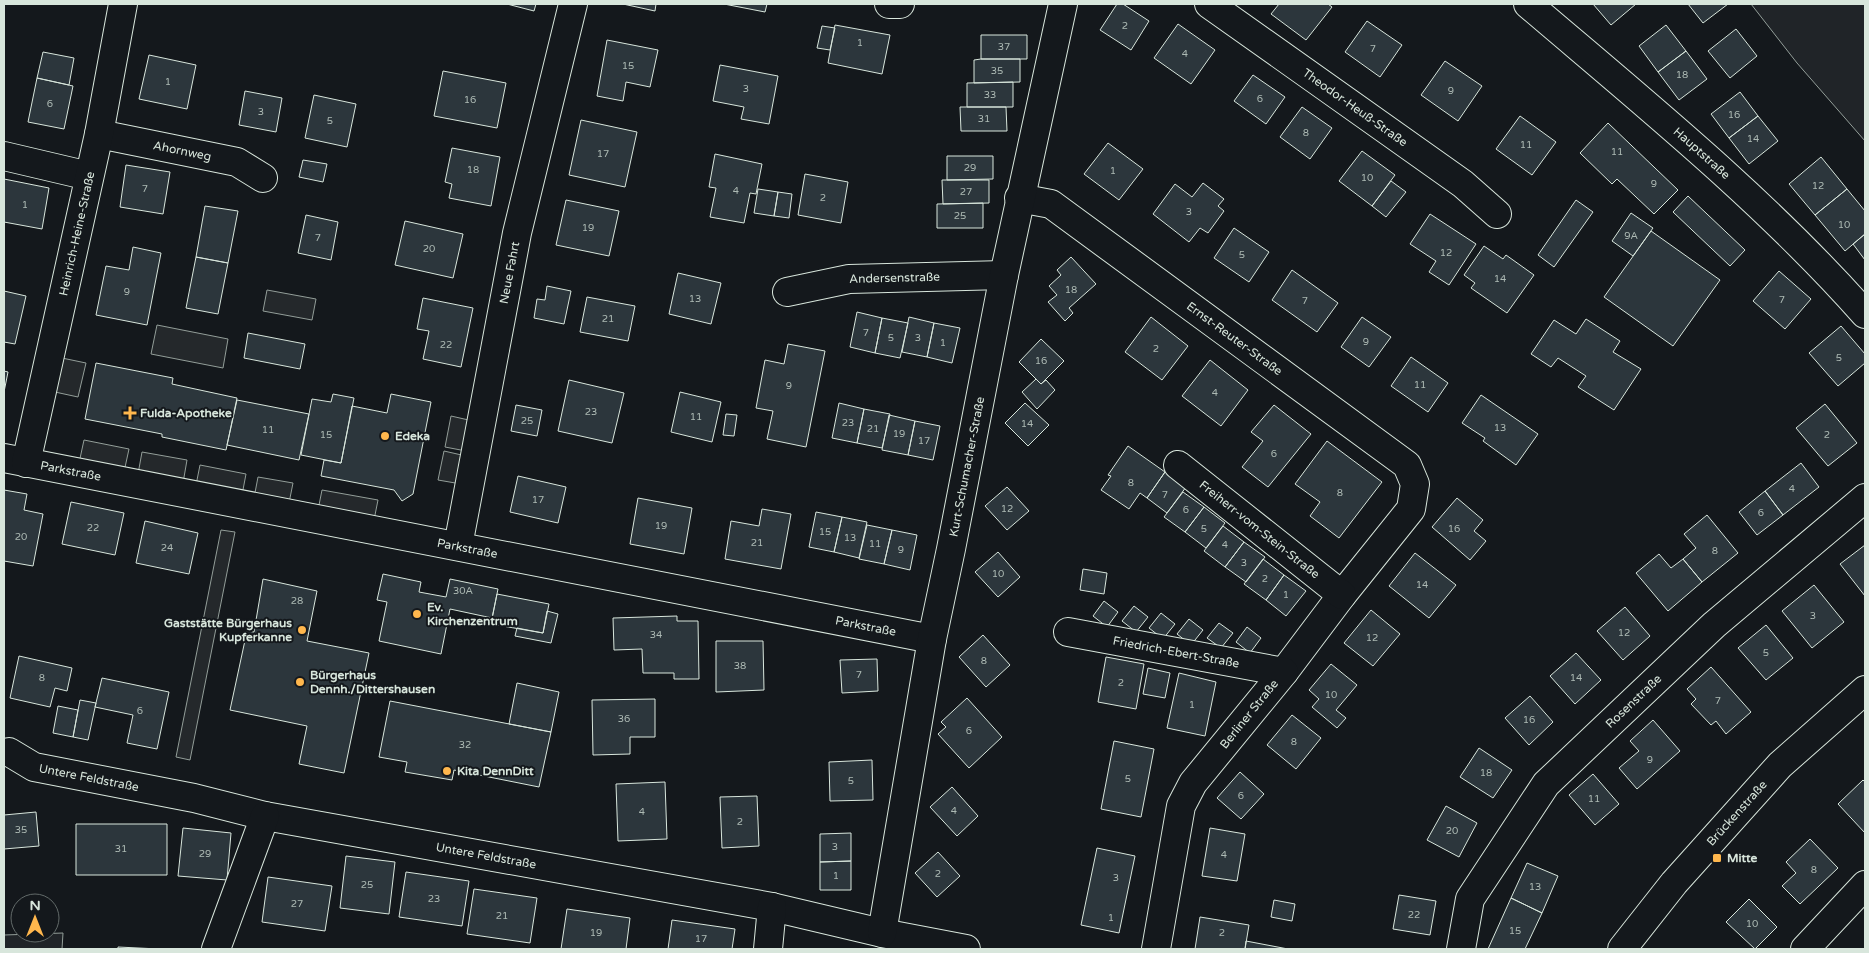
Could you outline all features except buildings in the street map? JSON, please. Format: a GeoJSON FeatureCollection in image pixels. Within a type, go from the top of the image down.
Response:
{"type":"FeatureCollection","features":[{"type":"Feature","properties":{"kind":"street","name":"Heinrich-Heine-Straße"},"geometry":{"type":"LineString","coordinates":[[15,460],[99,134],[123,4]]}},
{"type":"Feature","properties":{"kind":"street","name":"Neue Fahrt"},"geometry":{"type":"LineString","coordinates":[[458,546],[517,233],[573,4]]}},
{"type":"Feature","properties":{"kind":"street"},"geometry":{"type":"LineString","coordinates":[[889,4],[900,4]]}},
{"type":"Feature","properties":{"kind":"street","name":"Kurt-Schumacher-Straße"},"geometry":{"type":"LineString","coordinates":[[882,933],[932,639],[1004,275],[1063,4]]}},
{"type":"Feature","properties":{"kind":"street","name":"Theodor-Heuß-Straße"},"geometry":{"type":"LineString","coordinates":[[1209,4],[1463,184],[1497,214]]}},
{"type":"Feature","properties":{"kind":"street","name":"Hauptstraße"},"geometry":{"type":"LineString","coordinates":[[1528,4],[1715,163],[1842,288],[1865,314]]}},
{"type":"Feature","properties":{"kind":"street","name":"Ahornweg"},"geometry":{"type":"LineString","coordinates":[[99,134],[236,162],[263,178]]}},
{"type":"Feature","properties":{"kind":"street"},"geometry":{"type":"LineString","coordinates":[[4,156],[89,176]]}},
{"type":"Feature","properties":{"kind":"street","name":"Ernst-Reuter-Straße"},"geometry":{"type":"LineString","coordinates":[[1020,198],[1051,204],[1406,465],[1415,484],[1411,509]]}},
{"type":"Feature","properties":{"kind":"street","name":"Andersenstraße"},"geometry":{"type":"LineString","coordinates":[[787,292],[849,279],[1004,275]]}},
{"type":"Feature","properties":{"kind":"street","name":"Parkstraße"},"geometry":{"type":"LineString","coordinates":[[15,460],[932,639]]}},
{"type":"Feature","properties":{"kind":"street","name":"Freiherr-vom-Stein-Straße"},"geometry":{"type":"LineString","coordinates":[[1178,465],[1342,595]]}},
{"type":"Feature","properties":{"kind":"street","name":"Rosenstraße"},"geometry":{"type":"LineString","coordinates":[[1461,949],[1470,899],[1546,784],[1714,625],[1865,498]]}},
{"type":"Feature","properties":{"kind":"street","name":"Berliner Straße"},"geometry":{"type":"LineString","coordinates":[[1156,949],[1181,806],[1193,783],[1284,672],[1342,595],[1411,509]]}},
{"type":"Feature","properties":{"kind":"street","name":"Friedrich-Ebert-Straße"},"geometry":{"type":"LineString","coordinates":[[1068,632],[1284,672]]}},
{"type":"Feature","properties":{"kind":"street","name":"Brückenstraße"},"geometry":{"type":"LineString","coordinates":[[1622,949],[1674,883],[1780,765],[1865,690]]}},
{"type":"Feature","properties":{"kind":"street","name":"Untere Feldstraße"},"geometry":{"type":"LineString","coordinates":[[10,752],[34,767],[194,798],[265,816],[772,907],[882,933],[966,949]]}},
{"type":"Feature","properties":{"kind":"street"},"geometry":{"type":"LineString","coordinates":[[216,949],[265,816]]}},
{"type":"Feature","properties":{"kind":"street"},"geometry":{"type":"LineString","coordinates":[[1805,949],[1865,886]]}},
{"type":"Feature","properties":{"kind":"street"},"geometry":{"type":"LineString","coordinates":[[768,949],[772,907]]}},
{"type":"Feature","properties":{"kind":"shaded area"},"geometry":{"type":"Polygon","coordinates":[[[1751,4],[1865,4],[1865,141],[1797,63],[1751,4]]]}},
{"type":"Feature","properties":{"kind":"shaded area"},"geometry":{"type":"Polygon","coordinates":[[[267,290],[316,299],[312,320],[263,311],[267,290]]]}},
{"type":"Feature","properties":{"kind":"shaded area"},"geometry":{"type":"Polygon","coordinates":[[[157,325],[228,339],[223,368],[151,354],[157,325]]]}},
{"type":"Feature","properties":{"kind":"shaded area"},"geometry":{"type":"Polygon","coordinates":[[[62,358],[86,363],[78,397],[55,392],[62,358]]]}},
{"type":"Feature","properties":{"kind":"shaded area"},"geometry":{"type":"Polygon","coordinates":[[[451,416],[473,421],[466,451],[445,447],[451,416]]]}},
{"type":"Feature","properties":{"kind":"shaded area"},"geometry":{"type":"Polygon","coordinates":[[[84,440],[129,449],[124,472],[79,463],[84,440]]]}},
{"type":"Feature","properties":{"kind":"shaded area"},"geometry":{"type":"Polygon","coordinates":[[[444,451],[466,456],[461,484],[438,480],[444,451]]]}},
{"type":"Feature","properties":{"kind":"shaded area"},"geometry":{"type":"Polygon","coordinates":[[[142,452],[187,460],[183,483],[138,474],[142,452]]]}},
{"type":"Feature","properties":{"kind":"shaded area"},"geometry":{"type":"Polygon","coordinates":[[[200,465],[246,474],[242,495],[196,485],[200,465]]]}},
{"type":"Feature","properties":{"kind":"shaded area"},"geometry":{"type":"Polygon","coordinates":[[[258,477],[293,483],[289,503],[254,498],[258,477]]]}},
{"type":"Feature","properties":{"kind":"shaded area"},"geometry":{"type":"Polygon","coordinates":[[[322,490],[378,500],[374,520],[318,510],[322,490]]]}},
{"type":"Feature","properties":{"kind":"shaded area"},"geometry":{"type":"Polygon","coordinates":[[[221,530],[235,532],[190,760],[176,757],[221,530]]]}},
{"type":"Feature","properties":{"kind":"shaded area"},"geometry":{"type":"Polygon","coordinates":[[[60,933],[63,933],[62,949],[4,949],[4,935],[10,935],[10,943],[60,943],[60,933]]]}},
{"type":"Feature","properties":{"kind":"place","name":"Fulda-Apotheke"},"geometry":{"type":"Point","coordinates":[130,413]}},
{"type":"Feature","properties":{"kind":"place","name":"Edeka"},"geometry":{"type":"Point","coordinates":[385,436]}},
{"type":"Feature","properties":{"kind":"place","name":"Ev. Kirchenzentrum"},"geometry":{"type":"Point","coordinates":[417,614]}},
{"type":"Feature","properties":{"kind":"place","name":"Gaststätte Bürgerhaus Kupferkanne"},"geometry":{"type":"Point","coordinates":[302,630]}},
{"type":"Feature","properties":{"kind":"place","name":"Bürgerhaus Dennh./Dittershausen"},"geometry":{"type":"Point","coordinates":[300,682]}},
{"type":"Feature","properties":{"kind":"place","name":"Kita DennDitt"},"geometry":{"type":"Point","coordinates":[447,771]}},
{"type":"Feature","properties":{"kind":"place","name":"Mitte"},"geometry":{"type":"Point","coordinates":[1717,858]}}]}
